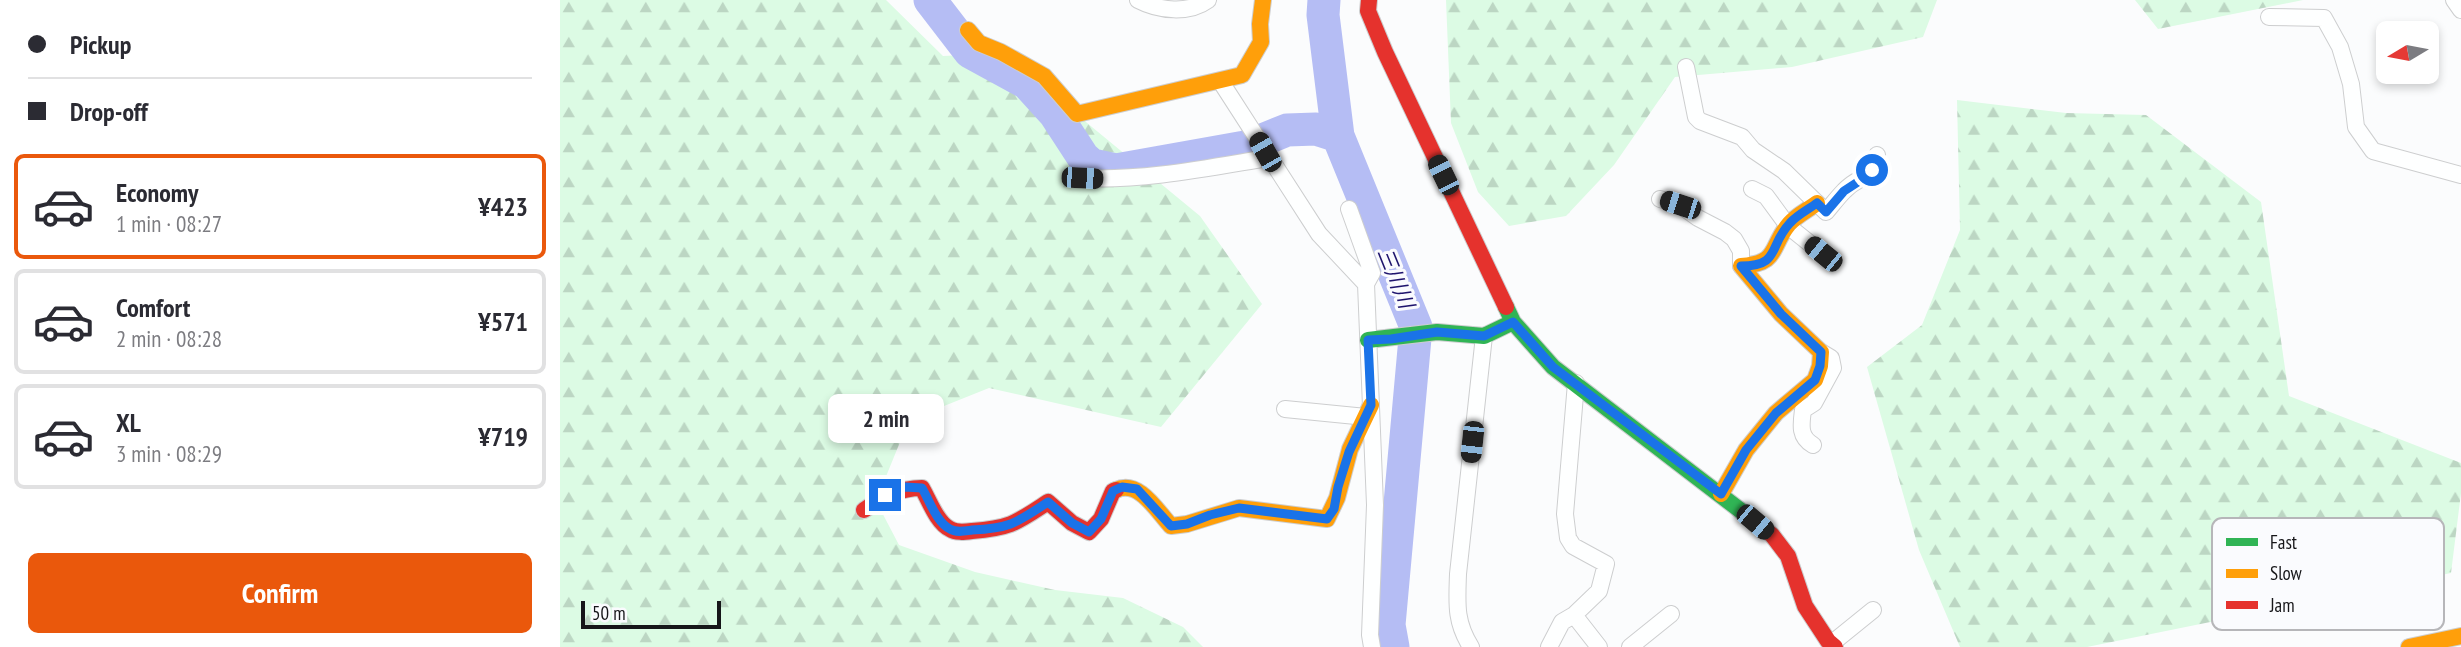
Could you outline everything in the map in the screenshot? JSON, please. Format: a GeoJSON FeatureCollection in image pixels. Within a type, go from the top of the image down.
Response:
{"type":"FeatureCollection","features":[{"type":"Feature","properties":{"kind":"street"},"geometry":{"type":"LineString","coordinates":[[1138,0],[1170,10],[1200,6],[1208,0]]}},
{"type":"Feature","properties":{"kind":"street"},"geometry":{"type":"LineString","coordinates":[[968,30],[979,43],[1001,51],[1044,76],[1077,114],[1242,75],[1261,42],[1263,0]]}},
{"type":"Feature","properties":{"kind":"street"},"geometry":{"type":"LineString","coordinates":[[1369,0],[1368,11],[1385,52],[1513,322],[1553,367],[1772,535],[1788,556],[1805,606],[1833,645],[1873,610]]}},
{"type":"Feature","properties":{"kind":"street"},"geometry":{"type":"LineString","coordinates":[[2454,0],[2461,10]]}},
{"type":"Feature","properties":{"kind":"street"},"geometry":{"type":"LineString","coordinates":[[2269,17],[2324,18],[2340,47],[2351,84],[2357,127],[2374,151],[2461,175]]}},
{"type":"Feature","properties":{"kind":"street"},"geometry":{"type":"LineString","coordinates":[[1686,67],[1696,117],[1742,137],[1753,150],[1784,171],[1826,212],[1844,191],[1872,170],[1877,155]]}},
{"type":"Feature","properties":{"kind":"street"},"geometry":{"type":"LineString","coordinates":[[1221,82],[1319,234],[1366,284]]}},
{"type":"Feature","properties":{"kind":"street"},"geometry":{"type":"LineString","coordinates":[[1082,178],[1111,180],[1157,175],[1266,155]]}},
{"type":"Feature","properties":{"kind":"street"},"geometry":{"type":"LineString","coordinates":[[1752,189],[1766,196],[1788,226],[1823,254]]}},
{"type":"Feature","properties":{"kind":"street"},"geometry":{"type":"LineString","coordinates":[[1661,199],[1680,205],[1734,240],[1741,251],[1741,266],[1781,314],[1821,352],[1831,358],[1833,368],[1814,403],[1803,410],[1801,423],[1805,440],[1813,445]]}},
{"type":"Feature","properties":{"kind":"street"},"geometry":{"type":"LineString","coordinates":[[1741,266],[1759,266],[1768,261],[1790,222],[1817,203]]}},
{"type":"Feature","properties":{"kind":"street"},"geometry":{"type":"LineString","coordinates":[[1349,209],[1372,273],[1366,284],[1368,411],[1375,505],[1370,635],[1372,647]]}},
{"type":"Feature","properties":{"kind":"street"},"geometry":{"type":"LineString","coordinates":[[1368,340],[1437,332],[1484,336],[1513,322]]}},
{"type":"Feature","properties":{"kind":"street"},"geometry":{"type":"LineString","coordinates":[[1471,647],[1461,631],[1457,612],[1458,574],[1484,336]]}},
{"type":"Feature","properties":{"kind":"street"},"geometry":{"type":"LineString","coordinates":[[1721,494],[1746,450],[1776,413],[1815,380],[1821,352]]}},
{"type":"Feature","properties":{"kind":"street"},"geometry":{"type":"LineString","coordinates":[[1549,647],[1562,622],[1574,615],[1599,592],[1606,564],[1587,556],[1573,546],[1568,538],[1565,514],[1576,383]]}},
{"type":"Feature","properties":{"kind":"street"},"geometry":{"type":"LineString","coordinates":[[1285,409],[1368,411]]}},
{"type":"Feature","properties":{"kind":"street"},"geometry":{"type":"LineString","coordinates":[[864,510],[885,495],[905,487],[922,488],[948,529],[958,531],[1002,528],[1013,525],[1048,502],[1072,523],[1089,532],[1101,519],[1113,491],[1122,487],[1137,489],[1171,526],[1187,524],[1239,508],[1327,519],[1334,509],[1349,452],[1368,411]]}},
{"type":"Feature","properties":{"kind":"street"},"geometry":{"type":"LineString","coordinates":[[1630,647],[1671,614]]}},
{"type":"Feature","properties":{"kind":"street"},"geometry":{"type":"LineString","coordinates":[[1574,615],[1600,647]]}},
{"type":"Feature","properties":{"kind":"street"},"geometry":{"type":"LineString","coordinates":[[2409,647],[2461,636]]}},
{"type":"Feature","properties":{"kind":"green space"},"geometry":{"type":"Polygon","coordinates":[[[560,0],[886,0],[943,56],[1007,53],[1041,85],[1200,216],[1262,304],[1161,427],[989,388],[909,420],[876,501],[899,545],[975,572],[1055,590],[1123,598],[1183,627],[1203,647],[560,647],[560,0]]]}},
{"type":"Feature","properties":{"kind":"green space"},"geometry":{"type":"Polygon","coordinates":[[[1446,0],[1937,0],[1923,37],[1792,67],[1675,77],[1614,165],[1566,216],[1509,226],[1478,192],[1451,123],[1446,0]]]}},
{"type":"Feature","properties":{"kind":"green space"},"geometry":{"type":"Polygon","coordinates":[[[2135,0],[2303,0],[2158,29],[2135,0]]]}},
{"type":"Feature","properties":{"kind":"green space"},"geometry":{"type":"Polygon","coordinates":[[[1957,100],[2066,113],[2146,115],[2261,202],[2289,396],[2461,463],[2461,493],[2451,573],[2444,574],[2444,518],[2212,518],[2212,622],[2087,647],[1960,647],[1919,550],[1867,367],[1922,325],[1960,230],[1957,100]]]}},
{"type":"Feature","properties":{"kind":"waterway"},"geometry":{"type":"LineString","coordinates":[[930,0],[970,52],[1027,83],[1055,114],[1083,157],[1092,165],[1116,170],[1245,147],[1287,130],[1316,129],[1338,136]]}},
{"type":"Feature","properties":{"kind":"waterway","name":"三川川"},"geometry":{"type":"LineString","coordinates":[[1324,0],[1323,15],[1338,136],[1416,327],[1389,625],[1393,647]]}},
{"type":"Feature","properties":{"kind":"traffic: fast"},"geometry":{"type":"LineString","coordinates":[[1506,307],[1513,322],[1553,367],[1749,517]]}},
{"type":"Feature","properties":{"kind":"traffic: fast"},"geometry":{"type":"LineString","coordinates":[[1368,340],[1437,332],[1484,336],[1513,322]]}},
{"type":"Feature","properties":{"kind":"traffic: slow"},"geometry":{"type":"LineString","coordinates":[[968,30],[979,43],[1044,76],[1077,114],[1242,75],[1261,42],[1263,0]]}},
{"type":"Feature","properties":{"kind":"traffic: slow"},"geometry":{"type":"LineString","coordinates":[[1721,494],[1746,450],[1776,413],[1815,380],[1820,366],[1821,352],[1781,314],[1741,266],[1762,262],[1768,258],[1789,224],[1817,203]]}},
{"type":"Feature","properties":{"kind":"traffic: slow"},"geometry":{"type":"LineString","coordinates":[[1116,490],[1124,488],[1140,493],[1171,526],[1187,524],[1239,508],[1327,519],[1337,498],[1350,449],[1371,405]]}},
{"type":"Feature","properties":{"kind":"traffic: slow"},"geometry":{"type":"LineString","coordinates":[[2409,647],[2461,636]]}},
{"type":"Feature","properties":{"kind":"traffic: jam"},"geometry":{"type":"LineString","coordinates":[[1369,0],[1368,11],[1385,52],[1506,307]]}},
{"type":"Feature","properties":{"kind":"traffic: jam"},"geometry":{"type":"LineString","coordinates":[[864,510],[892,494],[922,488],[941,522],[955,531],[1005,526],[1048,502],[1072,523],[1089,532],[1101,519],[1113,491],[1116,490]]}},
{"type":"Feature","properties":{"kind":"traffic: jam"},"geometry":{"type":"LineString","coordinates":[[1749,517],[1772,535],[1788,556],[1805,606],[1828,641],[1835,647]]}},
{"type":"Feature","properties":{"kind":"route"},"geometry":{"type":"LineString","coordinates":[[885,495],[905,487],[922,488],[941,521],[948,529],[958,531],[1013,525],[1048,502],[1072,523],[1089,532],[1101,519],[1113,491],[1122,487],[1137,489],[1171,526],[1187,524],[1239,508],[1327,519],[1334,509],[1349,452],[1371,405],[1368,340],[1437,332],[1484,336],[1513,322],[1553,367],[1721,494],[1746,450],[1776,413],[1815,380],[1820,366],[1821,352],[1781,314],[1741,266],[1759,266],[1768,261],[1790,222],[1817,203],[1826,212],[1851,184],[1864,178],[1872,170]]}}]}
